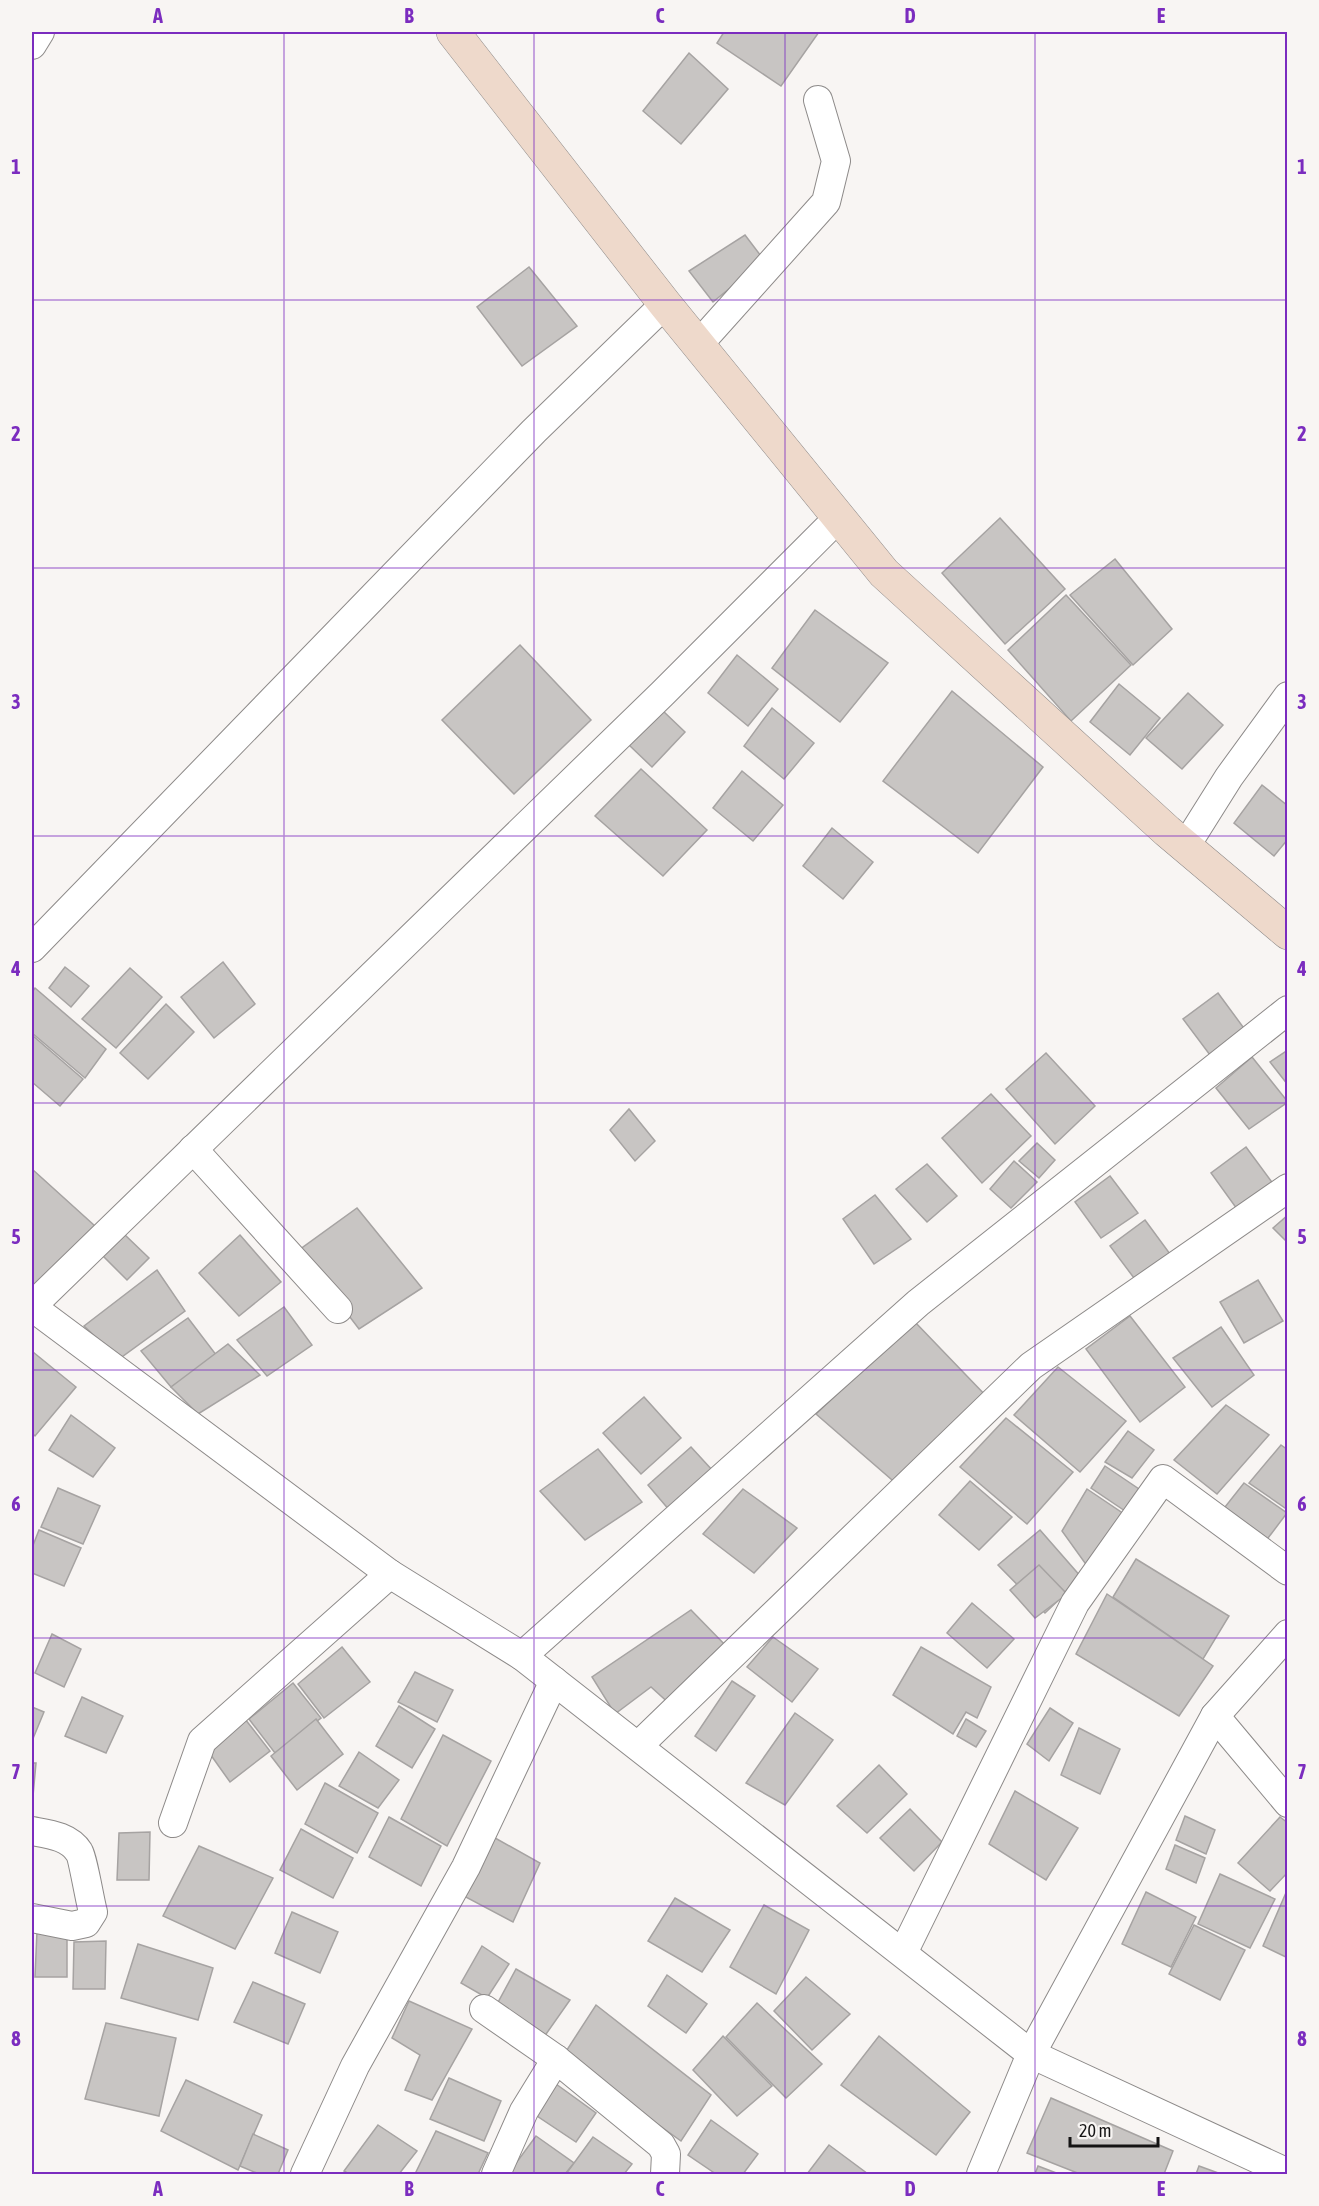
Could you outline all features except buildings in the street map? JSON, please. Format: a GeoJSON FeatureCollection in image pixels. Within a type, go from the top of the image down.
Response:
{"type":"FeatureCollection","features":[{"type":"Feature","properties":{"kind":"street"},"geometry":{"type":"LineString","coordinates":[[32,45],[40,32]]}},
{"type":"Feature","properties":{"kind":"street"},"geometry":{"type":"LineString","coordinates":[[453,32],[665,304],[884,573],[1185,847],[1287,933]]}},
{"type":"Feature","properties":{"kind":"street"},"geometry":{"type":"LineString","coordinates":[[698,345],[826,202],[836,161],[818,100]]}},
{"type":"Feature","properties":{"kind":"street"},"geometry":{"type":"LineString","coordinates":[[32,948],[534,431],[665,304]]}},
{"type":"Feature","properties":{"kind":"street"},"geometry":{"type":"LineString","coordinates":[[839,517],[662,694],[32,1306],[390,1574],[522,1656],[1031,2054],[1285,2163]]}},
{"type":"Feature","properties":{"kind":"street"},"geometry":{"type":"LineString","coordinates":[[1185,847],[1229,777],[1287,696]]}},
{"type":"Feature","properties":{"kind":"street"},"geometry":{"type":"LineString","coordinates":[[522,1656],[918,1302],[1287,1010]]}},
{"type":"Feature","properties":{"kind":"street"},"geometry":{"type":"LineString","coordinates":[[193,1149],[338,1309]]}},
{"type":"Feature","properties":{"kind":"street"},"geometry":{"type":"LineString","coordinates":[[638,1746],[1031,1366],[1287,1188]]}},
{"type":"Feature","properties":{"kind":"street"},"geometry":{"type":"LineString","coordinates":[[903,1953],[1076,1603],[1163,1479],[1287,1571]]}},
{"type":"Feature","properties":{"kind":"street"},"geometry":{"type":"LineString","coordinates":[[173,1823],[202,1741],[390,1574]]}},
{"type":"Feature","properties":{"kind":"street"},"geometry":{"type":"LineString","coordinates":[[981,2175],[1031,2054],[1215,1716],[1287,1634]]}},
{"type":"Feature","properties":{"kind":"street"},"geometry":{"type":"LineString","coordinates":[[305,2175],[355,2066],[466,1867],[554,1681]]}},
{"type":"Feature","properties":{"kind":"street"},"geometry":{"type":"LineString","coordinates":[[1215,1716],[1287,1803]]}},
{"type":"Feature","properties":{"kind":"street"},"geometry":{"type":"LineString","coordinates":[[32,1831],[52,1834],[65,1840],[79,1852],[93,1912],[86,1923],[72,1926],[32,1918]]}},
{"type":"Feature","properties":{"kind":"street"},"geometry":{"type":"LineString","coordinates":[[484,2009],[556,2059],[661,2145],[666,2154],[666,2175]]}},
{"type":"Feature","properties":{"kind":"street"},"geometry":{"type":"LineString","coordinates":[[496,2175],[524,2111],[556,2059]]}}]}
